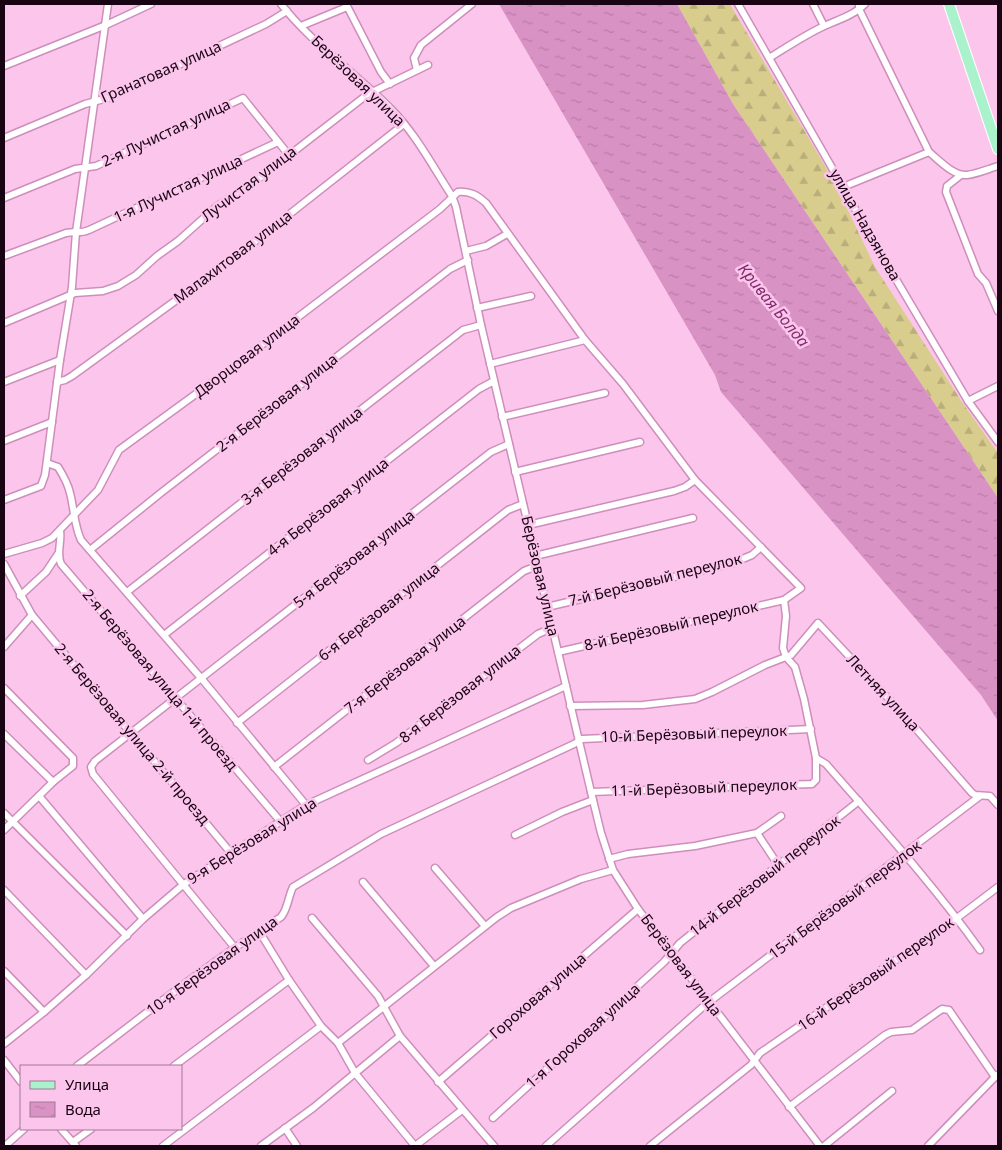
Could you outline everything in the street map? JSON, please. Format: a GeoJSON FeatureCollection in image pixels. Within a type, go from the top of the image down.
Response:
{"type":"FeatureCollection","features":[{"type":"Feature","properties":{"kind":"main road"},"geometry":{"type":"LineString","coordinates":[[949,4],[998,149]]}},
{"type":"Feature","properties":{"kind":"street"},"geometry":{"type":"LineString","coordinates":[[4,500],[41,486],[44,481],[108,4]]}},
{"type":"Feature","properties":{"kind":"street"},"geometry":{"type":"LineString","coordinates":[[4,66],[106,25],[151,4]]}},
{"type":"Feature","properties":{"kind":"street","name":"Берёзовая улица"},"geometry":{"type":"LineString","coordinates":[[281,4],[301,26],[373,91],[404,124],[452,196],[590,792],[613,870],[638,909],[820,1146]]}},
{"type":"Feature","properties":{"kind":"street"},"geometry":{"type":"LineString","coordinates":[[417,70],[414,58],[421,45],[472,4]]}},
{"type":"Feature","properties":{"kind":"street","name":"улица Надзянова"},"geometry":{"type":"LineString","coordinates":[[738,4],[865,227],[968,401],[998,442]]}},
{"type":"Feature","properties":{"kind":"street"},"geometry":{"type":"LineString","coordinates":[[813,4],[824,26]]}},
{"type":"Feature","properties":{"kind":"street"},"geometry":{"type":"LineString","coordinates":[[769,58],[824,26],[838,21],[859,6],[865,4]]}},
{"type":"Feature","properties":{"kind":"street"},"geometry":{"type":"LineString","coordinates":[[301,26],[346,5],[381,72],[390,84]]}},
{"type":"Feature","properties":{"kind":"street"},"geometry":{"type":"LineString","coordinates":[[859,6],[930,152],[960,175],[968,175],[998,166]]}},
{"type":"Feature","properties":{"kind":"street","name":"Гранатовая улица"},"geometry":{"type":"LineString","coordinates":[[4,138],[85,104],[108,98],[258,28],[287,11]]}},
{"type":"Feature","properties":{"kind":"street","name":"Лучистая улица"},"geometry":{"type":"LineString","coordinates":[[4,323],[80,292],[111,289],[136,275],[216,206],[256,181],[288,154],[373,91],[428,65]]}},
{"type":"Feature","properties":{"kind":"street","name":"2-я Лучистая улица"},"geometry":{"type":"LineString","coordinates":[[4,198],[75,169],[96,166],[243,98],[278,142]]}},
{"type":"Feature","properties":{"kind":"street","name":"Малахитовая улица"},"geometry":{"type":"LineString","coordinates":[[57,382],[72,376],[230,261],[404,124]]}},
{"type":"Feature","properties":{"kind":"street"},"geometry":{"type":"LineString","coordinates":[[278,142],[288,154]]}},
{"type":"Feature","properties":{"kind":"street","name":"1-я Лучистая улица"},"geometry":{"type":"LineString","coordinates":[[4,256],[66,232],[81,234],[278,142]]}},
{"type":"Feature","properties":{"kind":"street"},"geometry":{"type":"LineString","coordinates":[[843,187],[930,152]]}},
{"type":"Feature","properties":{"kind":"street"},"geometry":{"type":"LineString","coordinates":[[960,175],[947,186],[946,192],[978,274],[986,284],[998,311]]}},
{"type":"Feature","properties":{"kind":"street"},"geometry":{"type":"LineString","coordinates":[[452,196],[458,192],[476,194],[486,203],[585,340],[623,384],[695,480],[800,588],[784,600],[786,616],[783,648],[786,657],[795,667],[799,678],[816,758],[826,764],[905,854],[957,918],[980,950]]}},
{"type":"Feature","properties":{"kind":"street","name":"Дворцовая улица"},"geometry":{"type":"LineString","coordinates":[[4,554],[42,543],[60,531],[98,490],[119,450],[230,369],[440,209],[452,196]]}},
{"type":"Feature","properties":{"kind":"street"},"geometry":{"type":"LineString","coordinates":[[466,251],[486,246],[507,234]]}},
{"type":"Feature","properties":{"kind":"street","name":"2-я Берёзовая улица"},"geometry":{"type":"LineString","coordinates":[[90,550],[450,269],[468,260]]}},
{"type":"Feature","properties":{"kind":"street"},"geometry":{"type":"LineString","coordinates":[[478,308],[531,296]]}},
{"type":"Feature","properties":{"kind":"street","name":"3-я Берёзовая улица"},"geometry":{"type":"LineString","coordinates":[[127,592],[463,330],[481,325]]}},
{"type":"Feature","properties":{"kind":"street"},"geometry":{"type":"LineString","coordinates":[[490,364],[585,340]]}},
{"type":"Feature","properties":{"kind":"street"},"geometry":{"type":"LineString","coordinates":[[4,382],[60,360]]}},
{"type":"Feature","properties":{"kind":"street","name":"4-я Берёзовая улица"},"geometry":{"type":"LineString","coordinates":[[164,635],[479,388],[494,381]]}},
{"type":"Feature","properties":{"kind":"street"},"geometry":{"type":"LineString","coordinates":[[968,401],[998,386]]}},
{"type":"Feature","properties":{"kind":"street"},"geometry":{"type":"LineString","coordinates":[[502,417],[605,393]]}},
{"type":"Feature","properties":{"kind":"street"},"geometry":{"type":"LineString","coordinates":[[4,441],[52,422]]}},
{"type":"Feature","properties":{"kind":"street"},"geometry":{"type":"LineString","coordinates":[[515,472],[640,442]]}},
{"type":"Feature","properties":{"kind":"street","name":"5-я Берёзовая улица"},"geometry":{"type":"LineString","coordinates":[[184,884],[93,774],[91,767],[95,761],[491,452],[509,444]]}},
{"type":"Feature","properties":{"kind":"street"},"geometry":{"type":"LineString","coordinates":[[47,464],[58,467],[70,492],[78,533],[90,550],[201,678],[306,805]]}},
{"type":"Feature","properties":{"kind":"street"},"geometry":{"type":"LineString","coordinates":[[528,525],[674,491],[685,487],[695,480]]}},
{"type":"Feature","properties":{"kind":"street","name":"6-я Берёзовая улица"},"geometry":{"type":"LineString","coordinates":[[237,723],[508,510],[523,504]]}},
{"type":"Feature","properties":{"kind":"street"},"geometry":{"type":"LineString","coordinates":[[535,556],[693,518]]}},
{"type":"Feature","properties":{"kind":"street"},"geometry":{"type":"LineString","coordinates":[[20,596],[46,572],[58,554],[60,531]]}},
{"type":"Feature","properties":{"kind":"street","name":"7-й Берёзовый переулок"},"geometry":{"type":"LineString","coordinates":[[547,606],[743,560],[762,547]]}},
{"type":"Feature","properties":{"kind":"street","name":"2-я Берёзовая улица 1-й проезд"},"geometry":{"type":"LineString","coordinates":[[58,554],[61,564],[281,822]]}},
{"type":"Feature","properties":{"kind":"street","name":"2-я Берёзовая улица 2-й проезд"},"geometry":{"type":"LineString","coordinates":[[4,564],[32,616],[232,853]]}},
{"type":"Feature","properties":{"kind":"street","name":"7-я Берёзовая улица"},"geometry":{"type":"LineString","coordinates":[[274,767],[524,571],[537,566]]}},
{"type":"Feature","properties":{"kind":"street","name":"8-й Берёзовый переулок"},"geometry":{"type":"LineString","coordinates":[[558,652],[784,600]]}},
{"type":"Feature","properties":{"kind":"street"},"geometry":{"type":"LineString","coordinates":[[4,647],[32,616]]}},
{"type":"Feature","properties":{"kind":"street","name":"Летняя улица"},"geometry":{"type":"LineString","coordinates":[[786,657],[796,650],[818,623],[904,714],[972,793],[980,796]]}},
{"type":"Feature","properties":{"kind":"street","name":"8-я Берёзовая улица"},"geometry":{"type":"LineString","coordinates":[[368,760],[396,743],[538,634],[552,628]]}},
{"type":"Feature","properties":{"kind":"street"},"geometry":{"type":"LineString","coordinates":[[570,706],[643,705],[695,699],[765,664],[786,657]]}},
{"type":"Feature","properties":{"kind":"street","name":"9-я Берёзовая улица"},"geometry":{"type":"LineString","coordinates":[[4,1044],[86,975],[143,919],[184,884],[306,805],[566,686]]}},
{"type":"Feature","properties":{"kind":"street"},"geometry":{"type":"LineString","coordinates":[[4,688],[73,758],[72,766],[4,830]]}},
{"type":"Feature","properties":{"kind":"street","name":"10-й Берёзовый переулок"},"geometry":{"type":"LineString","coordinates":[[579,741],[587,738],[811,729]]}},
{"type":"Feature","properties":{"kind":"street"},"geometry":{"type":"LineString","coordinates":[[4,734],[53,782]]}},
{"type":"Feature","properties":{"kind":"street","name":"10-я Берёзовая улица"},"geometry":{"type":"LineString","coordinates":[[78,1065],[170,995],[281,917],[293,887],[381,834],[579,741]]}},
{"type":"Feature","properties":{"kind":"street","name":"11-й Берёзовый переулок"},"geometry":{"type":"LineString","coordinates":[[590,792],[812,784],[816,780],[816,758]]}},
{"type":"Feature","properties":{"kind":"street"},"geometry":{"type":"LineString","coordinates":[[39,796],[143,919]]}},
{"type":"Feature","properties":{"kind":"street"},"geometry":{"type":"LineString","coordinates":[[980,796],[990,796],[998,805]]}},
{"type":"Feature","properties":{"kind":"street","name":"15-й Берёзовый переулок"},"geometry":{"type":"LineString","coordinates":[[546,1146],[709,1003],[980,796]]}},
{"type":"Feature","properties":{"kind":"street"},"geometry":{"type":"LineString","coordinates":[[515,835],[562,812],[593,800]]}},
{"type":"Feature","properties":{"kind":"street","name":"14-й Берёзовый переулок"},"geometry":{"type":"LineString","coordinates":[[671,952],[859,801]]}},
{"type":"Feature","properties":{"kind":"street"},"geometry":{"type":"LineString","coordinates":[[4,813],[127,936]]}},
{"type":"Feature","properties":{"kind":"street"},"geometry":{"type":"LineString","coordinates":[[609,859],[628,854],[725,841],[758,833],[781,816]]}},
{"type":"Feature","properties":{"kind":"street"},"geometry":{"type":"LineString","coordinates":[[758,833],[778,865]]}},
{"type":"Feature","properties":{"kind":"street"},"geometry":{"type":"LineString","coordinates":[[435,868],[485,926]]}},
{"type":"Feature","properties":{"kind":"street"},"geometry":{"type":"LineString","coordinates":[[338,1043],[485,926],[511,908],[581,879],[613,870]]}},
{"type":"Feature","properties":{"kind":"street"},"geometry":{"type":"LineString","coordinates":[[363,882],[434,966]]}},
{"type":"Feature","properties":{"kind":"street"},"geometry":{"type":"LineString","coordinates":[[184,884],[235,948]]}},
{"type":"Feature","properties":{"kind":"street","name":"16-й Берёзовый переулок"},"geometry":{"type":"LineString","coordinates":[[650,1146],[751,1065],[760,1054],[957,918],[998,887]]}},
{"type":"Feature","properties":{"kind":"street"},"geometry":{"type":"LineString","coordinates":[[4,890],[86,975]]}},
{"type":"Feature","properties":{"kind":"street","name":"Гороховая улица"},"geometry":{"type":"LineString","coordinates":[[438,1082],[638,909]]}},
{"type":"Feature","properties":{"kind":"street"},"geometry":{"type":"LineString","coordinates":[[312,918],[378,996],[400,1036],[494,1146]]}},
{"type":"Feature","properties":{"kind":"street"},"geometry":{"type":"LineString","coordinates":[[259,931],[288,980],[322,1026],[338,1043],[355,1073],[415,1146],[462,1110]]}},
{"type":"Feature","properties":{"kind":"street","name":"1-я Гороховая улица"},"geometry":{"type":"LineString","coordinates":[[493,1118],[664,962],[671,952]]}},
{"type":"Feature","properties":{"kind":"street"},"geometry":{"type":"LineString","coordinates":[[4,971],[44,1012]]}},
{"type":"Feature","properties":{"kind":"street"},"geometry":{"type":"LineString","coordinates":[[175,1065],[288,980]]}},
{"type":"Feature","properties":{"kind":"street"},"geometry":{"type":"LineString","coordinates":[[789,1107],[885,1035],[891,1032],[912,1030],[942,1008],[946,1008],[997,1076],[928,1146]]}},
{"type":"Feature","properties":{"kind":"street"},"geometry":{"type":"LineString","coordinates":[[163,1146],[322,1026]]}},
{"type":"Feature","properties":{"kind":"street"},"geometry":{"type":"LineString","coordinates":[[261,1146],[314,1108],[400,1036]]}},
{"type":"Feature","properties":{"kind":"street"},"geometry":{"type":"LineString","coordinates":[[4,1060],[20,1081]]}},
{"type":"Feature","properties":{"kind":"street"},"geometry":{"type":"LineString","coordinates":[[824,1146],[892,1091]]}},
{"type":"Feature","properties":{"kind":"street"},"geometry":{"type":"LineString","coordinates":[[285,1128],[297,1146]]}},
{"type":"Feature","properties":{"kind":"street"},"geometry":{"type":"LineString","coordinates":[[6,1146],[23,1130]]}},
{"type":"Feature","properties":{"kind":"street"},"geometry":{"type":"LineString","coordinates":[[62,1130],[75,1144],[90,1130]]}},
{"type":"Feature","properties":{"kind":"green space"},"geometry":{"type":"Polygon","coordinates":[[[677,4],[730,4],[835,183],[875,267],[962,402],[998,453],[998,498],[733,104],[677,4]]]}},
{"type":"Feature","properties":{"kind":"water","name":"Кривая Болда"},"geometry":{"type":"Polygon","coordinates":[[[499,4],[677,4],[733,104],[998,498],[998,721],[981,695],[721,392],[715,375],[499,4]]]}}]}
